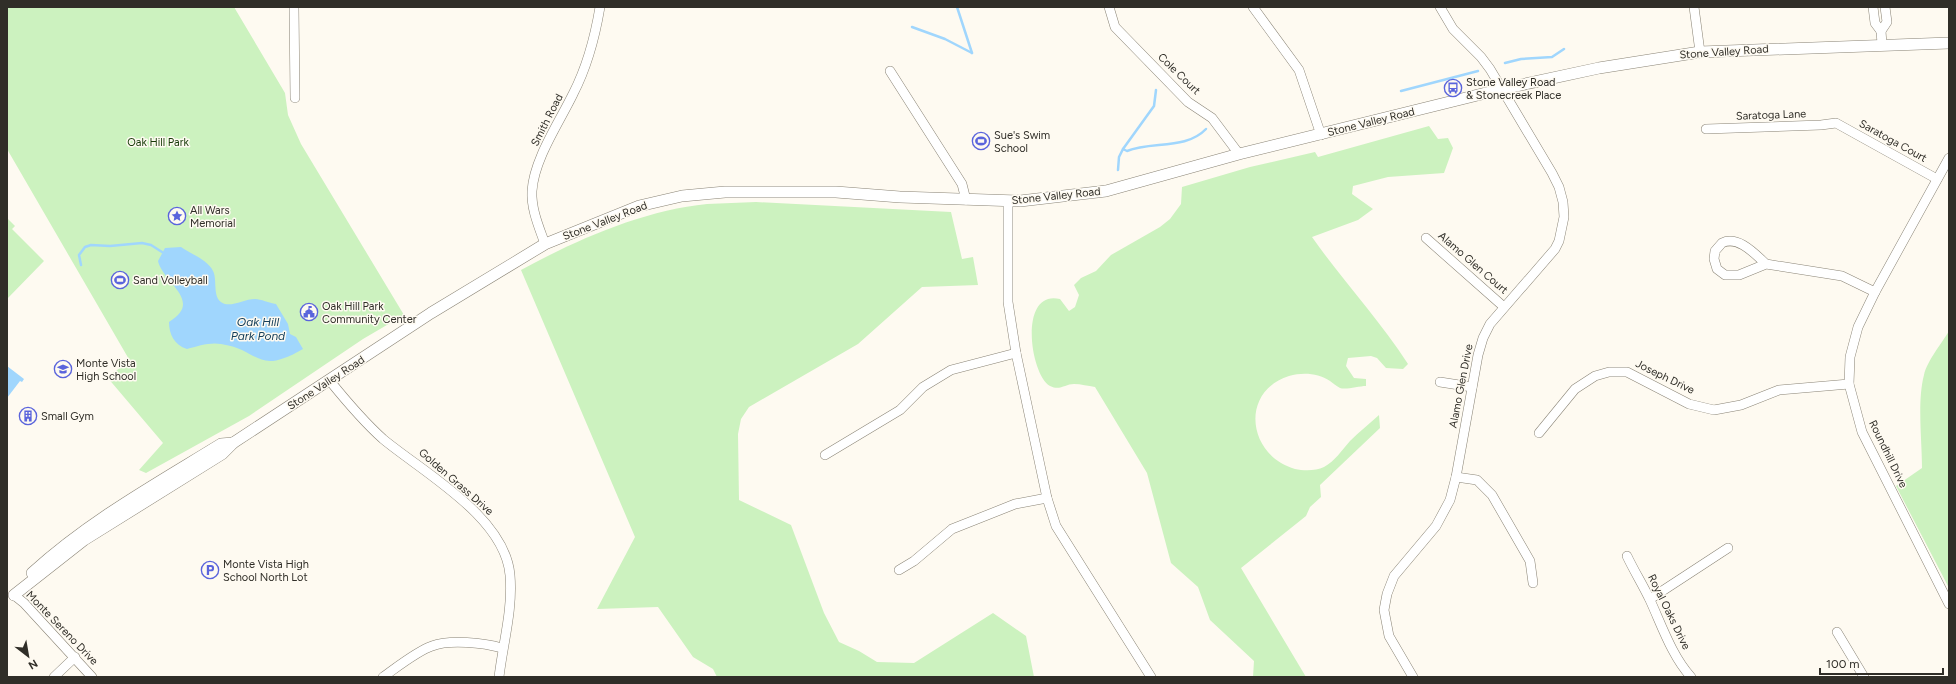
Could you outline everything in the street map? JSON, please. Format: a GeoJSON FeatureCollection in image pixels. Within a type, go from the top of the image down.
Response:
{"type":"FeatureCollection","features":[{"type":"Feature","properties":{"kind":"street"},"geometry":{"type":"LineString","coordinates":[[294,7],[295,98]]}},
{"type":"Feature","properties":{"kind":"street","name":"Smith Road"},"geometry":{"type":"LineString","coordinates":[[545,244],[534,214],[532,192],[535,169],[574,92],[589,58],[600,7]]}},
{"type":"Feature","properties":{"kind":"street","name":"Cole Court"},"geometry":{"type":"LineString","coordinates":[[1109,7],[1115,28],[1188,102],[1212,118],[1239,154]]}},
{"type":"Feature","properties":{"kind":"street"},"geometry":{"type":"LineString","coordinates":[[1253,7],[1298,70],[1321,135]]}},
{"type":"Feature","properties":{"kind":"street","name":"Alamo Glen Drive"},"geometry":{"type":"LineString","coordinates":[[1412,677],[1388,636],[1384,610],[1387,594],[1399,569],[1443,516],[1450,500],[1456,477],[1472,387],[1483,338],[1490,324],[1555,249],[1562,231],[1564,217],[1559,187],[1502,89],[1481,57],[1453,29],[1440,7]]}},
{"type":"Feature","properties":{"kind":"street"},"geometry":{"type":"LineString","coordinates":[[1694,7],[1700,52]]}},
{"type":"Feature","properties":{"kind":"street"},"geometry":{"type":"LineString","coordinates":[[1873,7],[1875,23],[1881,31],[1882,44]]}},
{"type":"Feature","properties":{"kind":"street"},"geometry":{"type":"LineString","coordinates":[[1881,31],[1886,22],[1885,7]]}},
{"type":"Feature","properties":{"kind":"street","name":"Stone Valley Road"},"geometry":{"type":"LineString","coordinates":[[1882,44],[1949,38]]}},
{"type":"Feature","properties":{"kind":"street","name":"Stone Valley Road"},"geometry":{"type":"LineString","coordinates":[[11,599],[84,540],[222,454],[233,443],[330,381],[444,305],[545,244],[639,206],[682,196],[725,192],[836,192],[1020,202],[1106,191],[1239,154],[1321,135],[1502,89],[1599,68],[1700,52],[1882,44],[1949,43]]}},
{"type":"Feature","properties":{"kind":"street"},"geometry":{"type":"LineString","coordinates":[[890,71],[962,184],[966,200]]}},
{"type":"Feature","properties":{"kind":"street","name":"Saratoga Lane"},"geometry":{"type":"LineString","coordinates":[[1706,130],[1821,126],[1836,123]]}},
{"type":"Feature","properties":{"kind":"street","name":"Saratoga Court"},"geometry":{"type":"LineString","coordinates":[[1836,123],[1938,179]]}},
{"type":"Feature","properties":{"kind":"street","name":"Roundhill Drive"},"geometry":{"type":"LineString","coordinates":[[1949,158],[1875,292],[1858,327],[1852,345],[1849,384],[1862,432],[1949,604]]}},
{"type":"Feature","properties":{"kind":"street"},"geometry":{"type":"LineString","coordinates":[[1008,201],[1008,302],[1016,353],[1047,498],[1060,532],[1151,677]]}},
{"type":"Feature","properties":{"kind":"street","name":"Alamo Glen Court"},"geometry":{"type":"LineString","coordinates":[[1426,238],[1504,307]]}},
{"type":"Feature","properties":{"kind":"street"},"geometry":{"type":"LineString","coordinates":[[1766,264],[1739,275],[1730,276],[1717,269],[1714,263],[1714,254],[1725,241],[1735,242],[1746,248],[1766,264],[1842,276],[1875,292]]}},
{"type":"Feature","properties":{"kind":"street"},"geometry":{"type":"LineString","coordinates":[[825,455],[900,410],[923,387],[950,370],[1016,353]]}},
{"type":"Feature","properties":{"kind":"street","name":"Joseph Drive"},"geometry":{"type":"LineString","coordinates":[[1539,433],[1575,389],[1595,376],[1609,372],[1627,372],[1689,404],[1714,410],[1741,405],[1779,390],[1849,384]]}},
{"type":"Feature","properties":{"kind":"street","name":"Golden Grass Drive"},"geometry":{"type":"LineString","coordinates":[[330,381],[364,421],[459,498],[485,522],[494,534],[507,561],[510,574],[511,610],[502,648],[499,677]]}},
{"type":"Feature","properties":{"kind":"street"},"geometry":{"type":"LineString","coordinates":[[1440,382],[1472,387]]}},
{"type":"Feature","properties":{"kind":"street"},"geometry":{"type":"LineString","coordinates":[[1456,477],[1478,480],[1492,495],[1530,561],[1533,584]]}},
{"type":"Feature","properties":{"kind":"street"},"geometry":{"type":"LineString","coordinates":[[899,570],[914,561],[952,529],[1015,504],[1047,498]]}},
{"type":"Feature","properties":{"kind":"street"},"geometry":{"type":"LineString","coordinates":[[1650,599],[1728,548]]}},
{"type":"Feature","properties":{"kind":"street","name":"Royal Oaks Drive"},"geometry":{"type":"LineString","coordinates":[[1627,556],[1650,599],[1681,664],[1691,677]]}},
{"type":"Feature","properties":{"kind":"street","name":"Monte Sereno Drive"},"geometry":{"type":"LineString","coordinates":[[11,599],[24,603],[76,657],[92,677]]}},
{"type":"Feature","properties":{"kind":"street"},"geometry":{"type":"LineString","coordinates":[[1838,632],[1864,677]]}},
{"type":"Feature","properties":{"kind":"street"},"geometry":{"type":"LineString","coordinates":[[382,677],[432,646],[460,642],[482,643],[502,648]]}},
{"type":"Feature","properties":{"kind":"street"},"geometry":{"type":"LineString","coordinates":[[54,677],[76,657]]}},
{"type":"Feature","properties":{"kind":"green space","name":"Oak Hill Park"},"geometry":{"type":"Polygon","coordinates":[[[7,7],[234,7],[285,93],[288,115],[301,144],[404,315],[363,339],[249,416],[146,473],[139,470],[163,443],[107,377],[130,361],[7,149],[7,7]]]}},
{"type":"Feature","properties":{"kind":"green space"},"geometry":{"type":"Polygon","coordinates":[[[1429,126],[1438,139],[1448,138],[1453,148],[1444,173],[1388,177],[1353,186],[1352,194],[1373,209],[1358,220],[1312,237],[1385,331],[1408,364],[1403,369],[1386,368],[1377,358],[1371,356],[1348,358],[1346,366],[1354,378],[1366,379],[1366,386],[1340,388],[1320,376],[1305,374],[1289,376],[1273,384],[1262,395],[1257,409],[1256,424],[1259,438],[1267,451],[1279,462],[1299,470],[1317,469],[1328,465],[1353,438],[1379,415],[1380,428],[1320,485],[1321,497],[1310,507],[1306,516],[1241,568],[1306,677],[1253,677],[1254,661],[1210,620],[1198,587],[1171,563],[1147,473],[1095,387],[1074,384],[1057,388],[1050,386],[1043,379],[1037,366],[1033,351],[1033,319],[1038,307],[1047,299],[1060,299],[1069,311],[1075,307],[1079,295],[1074,285],[1081,278],[1096,271],[1111,255],[1160,227],[1170,219],[1181,204],[1182,187],[1250,167],[1315,152],[1318,157],[1429,126]]]}},
{"type":"Feature","properties":{"kind":"green space"},"geometry":{"type":"Polygon","coordinates":[[[756,202],[951,212],[962,259],[973,257],[978,285],[922,287],[858,344],[749,407],[741,419],[738,434],[739,500],[791,525],[824,613],[839,642],[859,651],[877,662],[914,663],[993,613],[1026,636],[1034,677],[717,677],[713,669],[693,657],[658,607],[597,609],[635,537],[521,270],[564,248],[611,228],[659,213],[683,207],[707,204],[756,202]]]}},
{"type":"Feature","properties":{"kind":"green space"},"geometry":{"type":"Polygon","coordinates":[[[7,218],[15,226],[12,229],[44,261],[7,299],[7,218]]]}},
{"type":"Feature","properties":{"kind":"green space"},"geometry":{"type":"Polygon","coordinates":[[[1949,331],[1949,588],[1896,486],[1922,468],[1920,408],[1922,385],[1928,364],[1949,331]]]}},
{"type":"Feature","properties":{"kind":"water","name":"Oak Hill Park Pond"},"geometry":{"type":"Polygon","coordinates":[[[181,247],[203,260],[211,267],[214,275],[216,294],[221,302],[228,304],[255,299],[276,304],[288,324],[290,334],[296,337],[303,349],[288,357],[267,361],[259,359],[234,347],[221,344],[208,344],[187,349],[179,345],[171,335],[169,322],[179,314],[183,307],[182,299],[161,269],[158,261],[165,248],[181,247]]]}},
{"type":"Feature","properties":{"kind":"water"},"geometry":{"type":"Polygon","coordinates":[[[7,366],[24,379],[22,382],[20,381],[7,398],[7,366]]]}},
{"type":"Feature","properties":{"kind":"waterway"},"geometry":{"type":"LineString","coordinates":[[957,7],[972,53]]}},
{"type":"Feature","properties":{"kind":"waterway"},"geometry":{"type":"LineString","coordinates":[[912,27],[945,39],[972,53]]}},
{"type":"Feature","properties":{"kind":"waterway"},"geometry":{"type":"LineString","coordinates":[[1505,63],[1521,59],[1552,57],[1564,49]]}},
{"type":"Feature","properties":{"kind":"waterway"},"geometry":{"type":"LineString","coordinates":[[1401,91],[1478,71]]}},
{"type":"Feature","properties":{"kind":"waterway"},"geometry":{"type":"LineString","coordinates":[[1123,149],[1154,106],[1156,90]]}},
{"type":"Feature","properties":{"kind":"waterway"},"geometry":{"type":"LineString","coordinates":[[1118,170],[1119,157],[1123,149],[1127,151],[1147,146],[1179,143],[1198,136],[1206,129]]}},
{"type":"Feature","properties":{"kind":"waterway"},"geometry":{"type":"LineString","coordinates":[[81,265],[79,255],[85,247],[91,245],[110,246],[142,243],[151,245],[162,252]]}},
{"type":"Feature","properties":{"kind":"place","name":"Stone Valley Road & Stonecreek Place"},"geometry":{"type":"Point","coordinates":[1453,88]}},
{"type":"Feature","properties":{"kind":"place","name":"Sue's Swim School"},"geometry":{"type":"Point","coordinates":[981,141]}},
{"type":"Feature","properties":{"kind":"place","name":"All Wars Memorial"},"geometry":{"type":"Point","coordinates":[177,216]}},
{"type":"Feature","properties":{"kind":"place","name":"Sand Volleyball"},"geometry":{"type":"Point","coordinates":[120,280]}},
{"type":"Feature","properties":{"kind":"place","name":"Oak Hill Park Community Center"},"geometry":{"type":"Point","coordinates":[309,312]}},
{"type":"Feature","properties":{"kind":"place","name":"Monte Vista High School"},"geometry":{"type":"Point","coordinates":[63,369]}},
{"type":"Feature","properties":{"kind":"place","name":"Small Gym"},"geometry":{"type":"Point","coordinates":[28,416]}},
{"type":"Feature","properties":{"kind":"place","name":"Monte Vista High School North Lot"},"geometry":{"type":"Point","coordinates":[210,570]}}]}
